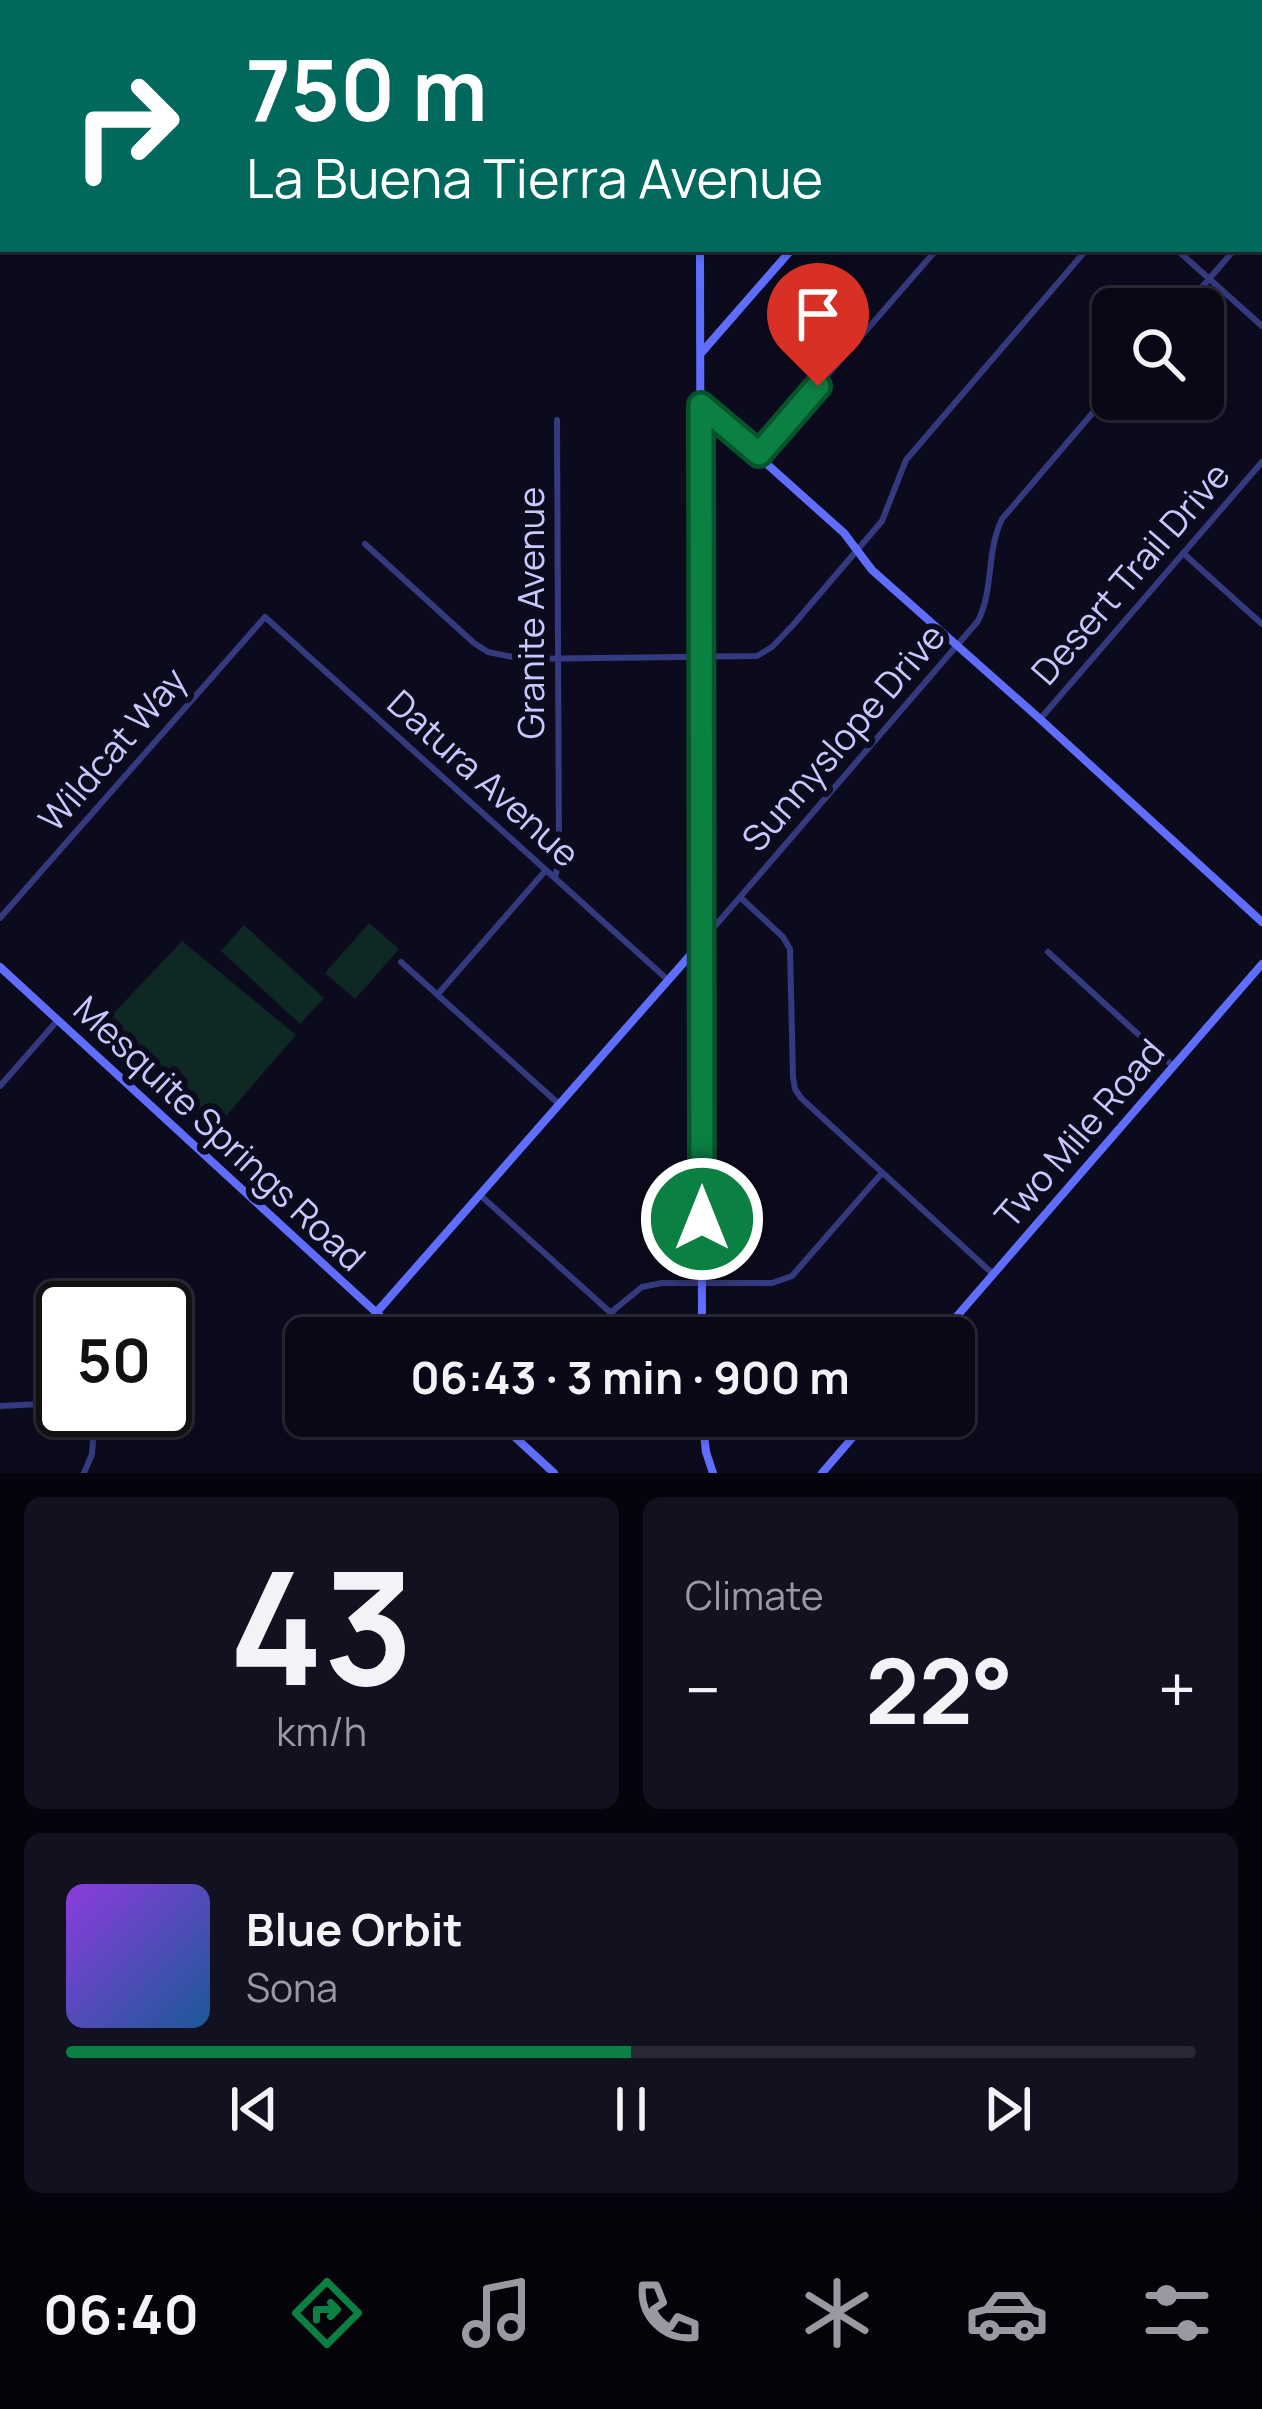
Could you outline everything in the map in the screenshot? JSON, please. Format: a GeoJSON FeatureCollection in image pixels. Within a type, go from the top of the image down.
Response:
{"type":"FeatureCollection","features":[{"type":"Feature","properties":{"kind":"street"},"geometry":{"type":"LineString","coordinates":[[700,252],[702,1317]]}},
{"type":"Feature","properties":{"kind":"street"},"geometry":{"type":"LineString","coordinates":[[702,352],[789,252]]}},
{"type":"Feature","properties":{"kind":"street"},"geometry":{"type":"LineString","coordinates":[[759,454],[934,252]]}},
{"type":"Feature","properties":{"kind":"street"},"geometry":{"type":"LineString","coordinates":[[365,544],[488,652],[556,659],[757,656],[772,647],[882,521],[906,460],[1085,252]]}},
{"type":"Feature","properties":{"kind":"street"},"geometry":{"type":"LineString","coordinates":[[1179,252],[1262,326]]}},
{"type":"Feature","properties":{"kind":"street"},"geometry":{"type":"LineString","coordinates":[[1201,288],[1232,252]]}},
{"type":"Feature","properties":{"kind":"street"},"geometry":{"type":"LineString","coordinates":[[701,405],[844,533],[872,570],[1262,922]]}},
{"type":"Feature","properties":{"kind":"street","name":"Sunnyslope Drive"},"geometry":{"type":"LineString","coordinates":[[376,1313],[957,646],[982,614],[993,541],[1002,519],[1092,414]]}},
{"type":"Feature","properties":{"kind":"street","name":"Granite Avenue"},"geometry":{"type":"LineString","coordinates":[[555,878],[559,859],[557,420]]}},
{"type":"Feature","properties":{"kind":"street","name":"Desert Trail Drive"},"geometry":{"type":"LineString","coordinates":[[1040,719],[1262,462]]}},
{"type":"Feature","properties":{"kind":"street"},"geometry":{"type":"LineString","coordinates":[[1183,553],[1262,624]]}},
{"type":"Feature","properties":{"kind":"street","name":"Datura Avenue"},"geometry":{"type":"LineString","coordinates":[[265,616],[668,980]]}},
{"type":"Feature","properties":{"kind":"street","name":"Wildcat Way"},"geometry":{"type":"LineString","coordinates":[[0,918],[265,616]]}},
{"type":"Feature","properties":{"kind":"street"},"geometry":{"type":"LineString","coordinates":[[437,994],[546,870]]}},
{"type":"Feature","properties":{"kind":"street"},"geometry":{"type":"LineString","coordinates":[[740,898],[790,949],[795,1089],[993,1274]]}},
{"type":"Feature","properties":{"kind":"street"},"geometry":{"type":"LineString","coordinates":[[1048,952],[1173,1066]]}},
{"type":"Feature","properties":{"kind":"street"},"geometry":{"type":"LineString","coordinates":[[401,962],[559,1104]]}},
{"type":"Feature","properties":{"kind":"street","name":"Two Mile Road"},"geometry":{"type":"LineString","coordinates":[[956,1317],[1262,964]]}},
{"type":"Feature","properties":{"kind":"street","name":"Mesquite Springs Road"},"geometry":{"type":"LineString","coordinates":[[0,967],[380,1317]]}},
{"type":"Feature","properties":{"kind":"street"},"geometry":{"type":"LineString","coordinates":[[0,1086],[57,1021]]}},
{"type":"Feature","properties":{"kind":"street"},"geometry":{"type":"LineString","coordinates":[[608,1317],[642,1287],[772,1283],[792,1276],[881,1174]]}},
{"type":"Feature","properties":{"kind":"street"},"geometry":{"type":"LineString","coordinates":[[480,1195],[611,1313]]}},
{"type":"Feature","properties":{"kind":"street"},"geometry":{"type":"LineString","coordinates":[[0,1406],[36,1404]]}},
{"type":"Feature","properties":{"kind":"street"},"geometry":{"type":"LineString","coordinates":[[84,1473],[93,1437]]}},
{"type":"Feature","properties":{"kind":"street"},"geometry":{"type":"LineString","coordinates":[[515,1437],[554,1473]]}},
{"type":"Feature","properties":{"kind":"street"},"geometry":{"type":"LineString","coordinates":[[704,1437],[713,1473]]}},
{"type":"Feature","properties":{"kind":"street"},"geometry":{"type":"LineString","coordinates":[[822,1473],[853,1437]]}},
{"type":"Feature","properties":{"kind":"green space"},"geometry":{"type":"Polygon","coordinates":[[[369,923],[399,949],[355,999],[325,973],[369,923]]]}},
{"type":"Feature","properties":{"kind":"green space"},"geometry":{"type":"Polygon","coordinates":[[[244,925],[324,998],[300,1024],[221,951],[244,925]]]}},
{"type":"Feature","properties":{"kind":"green space"},"geometry":{"type":"Polygon","coordinates":[[[182,941],[296,1035],[207,1138],[94,1034],[182,941]]]}},
{"type":"Feature","properties":{"kind":"route"},"geometry":{"type":"LineString","coordinates":[[702,1219],[701,405],[759,454],[818,386]]}}]}
